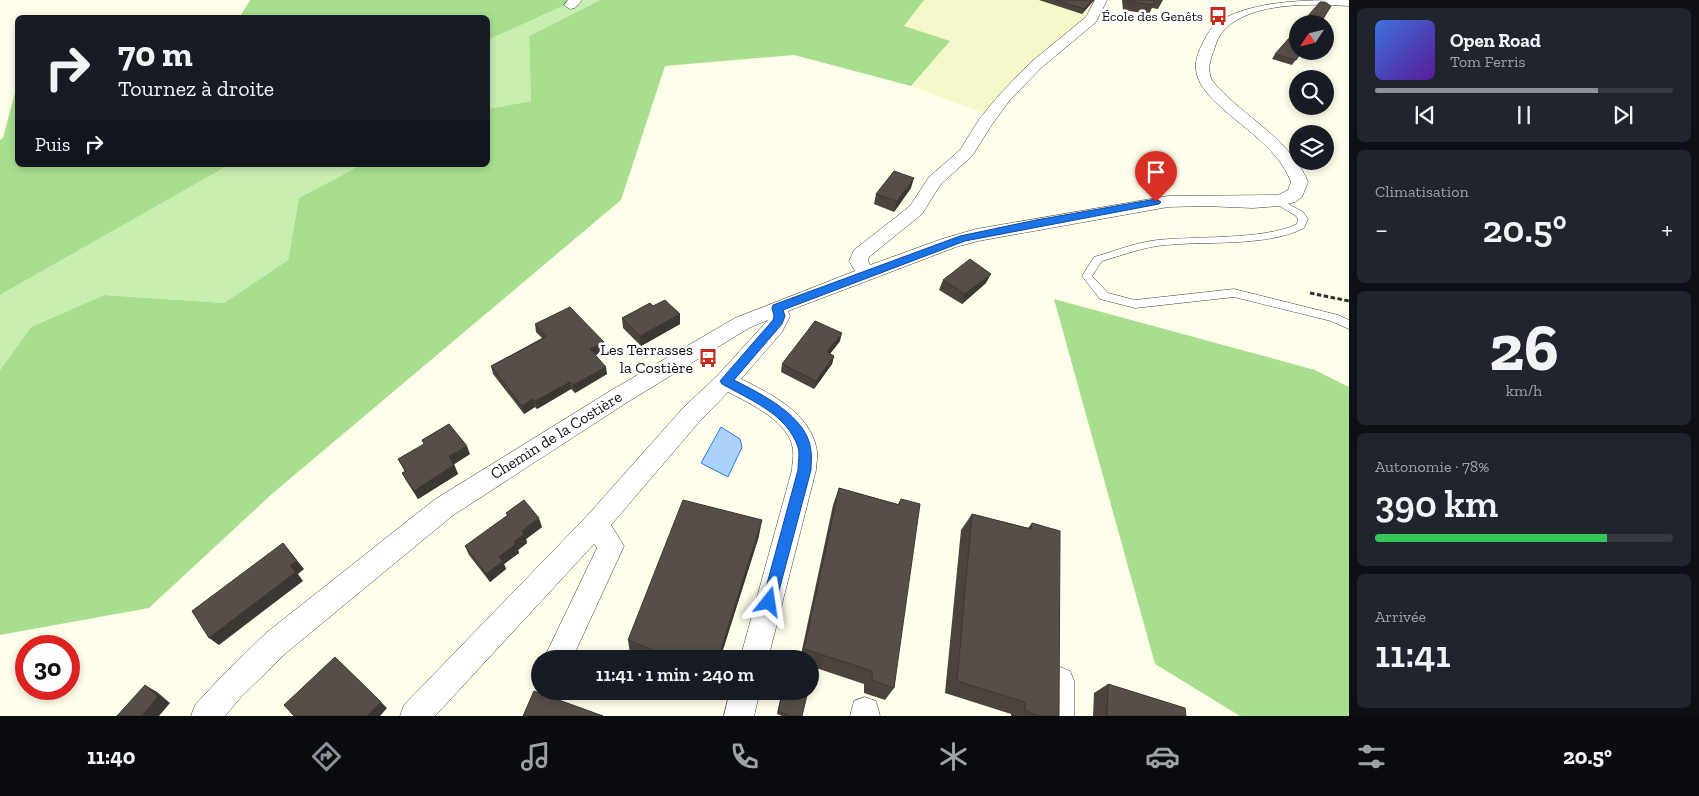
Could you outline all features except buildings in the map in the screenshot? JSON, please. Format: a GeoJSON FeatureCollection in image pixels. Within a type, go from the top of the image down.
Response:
{"type":"FeatureCollection","features":[{"type":"Feature","properties":{"kind":"street"},"geometry":{"type":"LineString","coordinates":[[866,274],[858,261],[861,254],[916,210],[935,181],[966,154],[986,121],[1005,97],[1036,65],[1091,19],[1101,0]]}},
{"type":"Feature","properties":{"kind":"street"},"geometry":{"type":"LineString","coordinates":[[1278,201],[1287,199],[1298,191],[1301,182],[1297,171],[1285,156],[1224,102],[1208,85],[1202,70],[1204,55],[1212,38],[1222,25],[1248,10],[1292,2],[1349,2]]}},
{"type":"Feature","properties":{"kind":"street","name":"Chemin de la Costière"},"geometry":{"type":"LineString","coordinates":[[206,716],[231,687],[276,642],[443,508],[488,478],[742,323],[963,238],[1176,200],[1278,201]]}},
{"type":"Feature","properties":{"kind":"street"},"geometry":{"type":"LineString","coordinates":[[415,716],[595,525],[691,415],[726,381],[778,322],[780,316],[777,308]]}},
{"type":"Feature","properties":{"kind":"street"},"geometry":{"type":"LineString","coordinates":[[726,381],[768,404],[785,417],[797,432],[805,449],[804,470],[756,650]]}},
{"type":"Feature","properties":{"kind":"street"},"geometry":{"type":"LineString","coordinates":[[562,650],[611,546],[595,525]]}},
{"type":"Feature","properties":{"kind":"street"},"geometry":{"type":"LineString","coordinates":[[1059,716],[1060,681]]}},
{"type":"Feature","properties":{"kind":"street"},"geometry":{"type":"LineString","coordinates":[[739,716],[743,700]]}},
{"type":"Feature","properties":{"kind":"lane"},"geometry":{"type":"LineString","coordinates":[[1278,201],[1300,214],[1303,219],[1301,226],[1290,231],[1252,237],[1156,243],[1098,259],[1088,276],[1104,296],[1135,304],[1234,293],[1334,318],[1349,325]]}},
{"type":"Feature","properties":{"kind":"green space"},"geometry":{"type":"Polygon","coordinates":[[[250,0],[576,0],[490,39],[490,15],[241,15],[250,0]]]}},
{"type":"Feature","properties":{"kind":"green space"},"geometry":{"type":"Polygon","coordinates":[[[576,0],[600,0],[529,36],[531,101],[490,109],[490,39],[576,0]]]}},
{"type":"Feature","properties":{"kind":"green space"},"geometry":{"type":"Polygon","coordinates":[[[600,0],[924,0],[904,26],[950,41],[911,86],[794,55],[665,66],[621,200],[273,493],[149,608],[0,635],[0,370],[31,327],[104,295],[224,303],[288,260],[299,198],[357,167],[490,167],[490,109],[531,101],[529,36],[600,0]]]}},
{"type":"Feature","properties":{"kind":"green space"},"geometry":{"type":"Polygon","coordinates":[[[924,0],[1097,0],[1086,18],[986,114],[911,86],[950,41],[903,26],[924,0]]]}},
{"type":"Feature","properties":{"kind":"green space"},"geometry":{"type":"Polygon","coordinates":[[[15,93],[15,167],[225,167],[0,295],[0,140],[3,138],[15,93]]]}},
{"type":"Feature","properties":{"kind":"green space"},"geometry":{"type":"Polygon","coordinates":[[[225,167],[357,167],[299,198],[288,260],[224,303],[104,295],[31,327],[0,370],[0,295],[225,167]]]}},
{"type":"Feature","properties":{"kind":"green space"},"geometry":{"type":"Polygon","coordinates":[[[1054,299],[1315,370],[1349,387],[1349,716],[1240,716],[1155,664],[1054,299]]]}},
{"type":"Feature","properties":{"kind":"water"},"geometry":{"type":"Polygon","coordinates":[[[721,427],[740,439],[742,447],[728,477],[701,463],[721,427]]]}},
{"type":"Feature","properties":{"kind":"place","name":"École des Genêts"},"geometry":{"type":"Point","coordinates":[1218,16]}},
{"type":"Feature","properties":{"kind":"place","name":"Les Terrasses la Costière"},"geometry":{"type":"Point","coordinates":[708,358]}},
{"type":"Feature","properties":{"kind":"route"},"geometry":{"type":"LineString","coordinates":[[769,602],[804,470],[805,449],[797,432],[785,417],[768,404],[726,381],[775,327],[780,316],[777,308],[963,238],[1156,202]]}}]}
